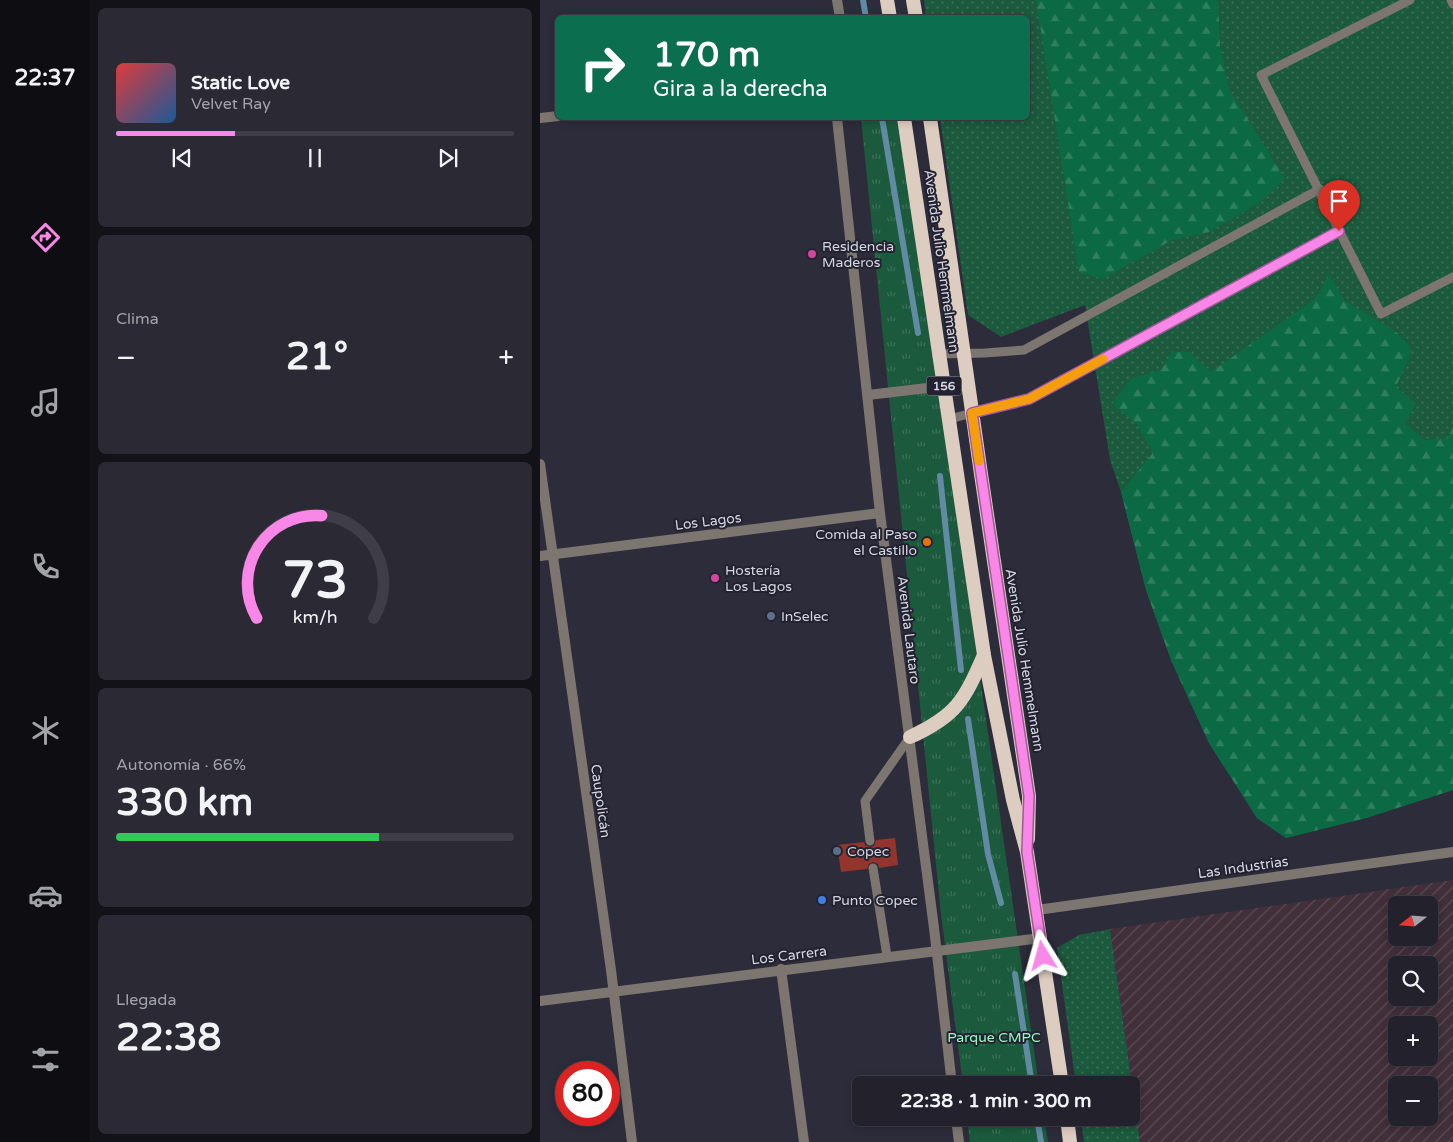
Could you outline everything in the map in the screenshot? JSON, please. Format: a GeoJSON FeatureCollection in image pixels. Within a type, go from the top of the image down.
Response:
{"type":"FeatureCollection","features":[{"type":"Feature","properties":{"kind":"highway"},"geometry":{"type":"LineString","coordinates":[[888,0],[890,15]]}},
{"type":"Feature","properties":{"kind":"highway"},"geometry":{"type":"LineString","coordinates":[[913,0],[916,15]]}},
{"type":"Feature","properties":{"kind":"highway","name":"Avenida Julio Hemmelmann"},"geometry":{"type":"LineString","coordinates":[[904,120],[984,655],[1013,800],[1027,852],[1061,1076]]}},
{"type":"Feature","properties":{"kind":"highway","name":"Avenida Julio Hemmelmann"},"geometry":{"type":"LineString","coordinates":[[930,120],[1029,796],[1027,852]]}},
{"type":"Feature","properties":{"kind":"highway"},"geometry":{"type":"LineString","coordinates":[[910,737],[933,726],[956,708],[970,688],[984,655]]}},
{"type":"Feature","properties":{"kind":"highway"},"geometry":{"type":"LineString","coordinates":[[1068,1126],[1070,1142]]}},
{"type":"Feature","properties":{"kind":"street"},"geometry":{"type":"LineString","coordinates":[[837,0],[840,15]]}},
{"type":"Feature","properties":{"kind":"street"},"geometry":{"type":"LineString","coordinates":[[540,118],[555,116]]}},
{"type":"Feature","properties":{"kind":"street","name":"Avenida Lautaro"},"geometry":{"type":"LineString","coordinates":[[837,120],[880,513],[937,950],[951,1076]]}},
{"type":"Feature","properties":{"kind":"street"},"geometry":{"type":"LineString","coordinates":[[868,395],[944,386]]}},
{"type":"Feature","properties":{"kind":"street","name":"Caupolicán"},"geometry":{"type":"LineString","coordinates":[[540,464],[614,992],[632,1142]]}},
{"type":"Feature","properties":{"kind":"street","name":"Los Lagos"},"geometry":{"type":"LineString","coordinates":[[540,556],[880,513]]}},
{"type":"Feature","properties":{"kind":"street","name":"Las Industrias"},"geometry":{"type":"LineString","coordinates":[[1037,910],[1453,852]]}},
{"type":"Feature","properties":{"kind":"street","name":"Los Carrera"},"geometry":{"type":"LineString","coordinates":[[540,1001],[1041,938]]}},
{"type":"Feature","properties":{"kind":"street"},"geometry":{"type":"LineString","coordinates":[[781,970],[804,1142]]}},
{"type":"Feature","properties":{"kind":"street"},"geometry":{"type":"LineString","coordinates":[[957,1126],[959,1142]]}},
{"type":"Feature","properties":{"kind":"lane"},"geometry":{"type":"LineString","coordinates":[[1410,0],[1261,75],[1320,189],[1381,314],[1453,277]]}},
{"type":"Feature","properties":{"kind":"lane"},"geometry":{"type":"LineString","coordinates":[[1451,0],[1453,4]]}},
{"type":"Feature","properties":{"kind":"lane"},"geometry":{"type":"LineString","coordinates":[[939,354],[1024,350],[1320,189]]}},
{"type":"Feature","properties":{"kind":"lane"},"geometry":{"type":"LineString","coordinates":[[949,419],[1029,399],[1339,231]]}},
{"type":"Feature","properties":{"kind":"lane"},"geometry":{"type":"LineString","coordinates":[[870,841],[865,801],[910,737]]}},
{"type":"Feature","properties":{"kind":"lane"},"geometry":{"type":"LineString","coordinates":[[873,868],[887,956]]}},
{"type":"Feature","properties":{"kind":"shaded area"},"geometry":{"type":"Polygon","coordinates":[[[1453,880],[1453,1142],[1140,1142],[1138,1126],[1140,1126],[1140,1076],[1131,1076],[1110,929],[1453,880]]]}},
{"type":"Feature","properties":{"kind":"green space"},"geometry":{"type":"Polygon","coordinates":[[[924,0],[1453,0],[1453,790],[1366,818],[1286,838],[1257,818],[1209,743],[1171,660],[1146,590],[1121,492],[1110,460],[1085,305],[1001,337],[968,315],[940,120],[1030,120],[1030,15],[926,15],[924,0]]]}},
{"type":"Feature","properties":{"kind":"green space"},"geometry":{"type":"Polygon","coordinates":[[[1036,0],[1218,0],[1220,47],[1229,89],[1285,179],[1260,202],[1209,232],[1174,239],[1102,279],[1079,272],[1036,0]]]}},
{"type":"Feature","properties":{"kind":"green space","name":"Parque CMPC"},"geometry":{"type":"Polygon","coordinates":[[[861,120],[899,120],[1038,1076],[962,1076],[941,914],[861,120]]]}},
{"type":"Feature","properties":{"kind":"green space"},"geometry":{"type":"Polygon","coordinates":[[[1329,275],[1345,301],[1399,334],[1412,351],[1396,387],[1415,404],[1405,424],[1425,440],[1448,438],[1453,425],[1453,790],[1366,818],[1286,838],[1257,818],[1209,743],[1171,660],[1146,590],[1121,492],[1153,453],[1137,424],[1112,404],[1131,379],[1161,370],[1172,352],[1189,352],[1211,372],[1316,298],[1329,275]]]}},
{"type":"Feature","properties":{"kind":"green space"},"geometry":{"type":"Polygon","coordinates":[[[1110,929],[1131,1076],[1075,1076],[1057,948],[1079,935],[1110,929]]]}},
{"type":"Feature","properties":{"kind":"green space"},"geometry":{"type":"Polygon","coordinates":[[[968,1126],[1045,1126],[1048,1142],[970,1142],[968,1126]]]}},
{"type":"Feature","properties":{"kind":"green space"},"geometry":{"type":"Polygon","coordinates":[[[1082,1126],[1138,1126],[1140,1142],[1084,1142],[1082,1126]]]}},
{"type":"Feature","properties":{"kind":"building"},"geometry":{"type":"Polygon","coordinates":[[[895,838],[898,865],[879,868],[878,864],[873,862],[869,864],[867,869],[841,872],[837,845],[864,842],[865,845],[870,847],[874,846],[876,840],[895,838]]]}},
{"type":"Feature","properties":{"kind":"waterway"},"geometry":{"type":"LineString","coordinates":[[863,0],[866,15]]}},
{"type":"Feature","properties":{"kind":"waterway"},"geometry":{"type":"LineString","coordinates":[[882,120],[918,333]]}},
{"type":"Feature","properties":{"kind":"waterway"},"geometry":{"type":"LineString","coordinates":[[940,476],[961,670]]}},
{"type":"Feature","properties":{"kind":"waterway"},"geometry":{"type":"LineString","coordinates":[[968,719],[988,854],[1001,903]]}},
{"type":"Feature","properties":{"kind":"waterway"},"geometry":{"type":"LineString","coordinates":[[1015,974],[1031,1076]]}},
{"type":"Feature","properties":{"kind":"waterway"},"geometry":{"type":"LineString","coordinates":[[1038,1126],[1041,1142]]}},
{"type":"Feature","properties":{"kind":"slow traffic"},"geometry":{"type":"LineString","coordinates":[[979,461],[972,413],[1029,399],[1103,359]]}},
{"type":"Feature","properties":{"kind":"place","name":"Residencia Maderos"},"geometry":{"type":"Point","coordinates":[812,254]}},
{"type":"Feature","properties":{"kind":"place","name":"Comida al Paso el Castillo"},"geometry":{"type":"Point","coordinates":[927,542]}},
{"type":"Feature","properties":{"kind":"place","name":"Hostería Los Lagos"},"geometry":{"type":"Point","coordinates":[715,578]}},
{"type":"Feature","properties":{"kind":"place","name":"InSelec"},"geometry":{"type":"Point","coordinates":[771,616]}},
{"type":"Feature","properties":{"kind":"place","name":"Copec"},"geometry":{"type":"Point","coordinates":[837,851]}},
{"type":"Feature","properties":{"kind":"place","name":"Punto Copec"},"geometry":{"type":"Point","coordinates":[822,900]}},
{"type":"Feature","properties":{"kind":"route"},"geometry":{"type":"LineString","coordinates":[[1043,956],[1027,852],[1029,796],[972,413],[1029,399],[1339,231]]}}]}
